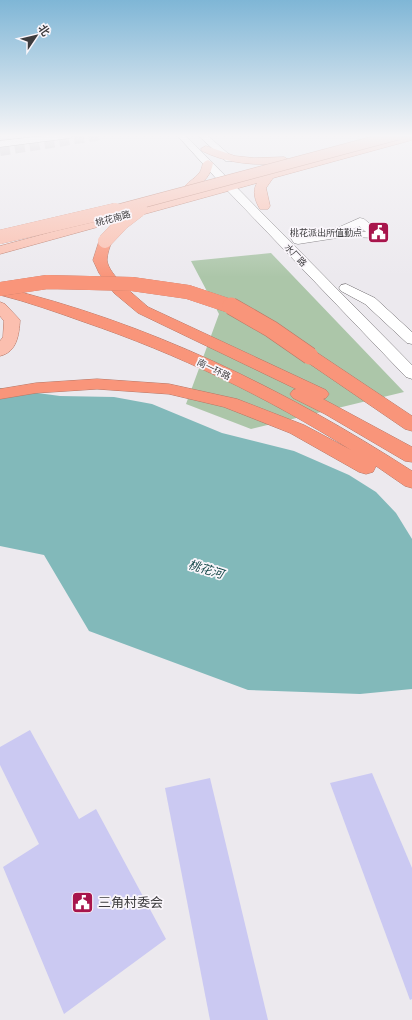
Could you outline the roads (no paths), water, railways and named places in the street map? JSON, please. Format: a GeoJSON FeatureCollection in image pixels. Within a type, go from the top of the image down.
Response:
{"type":"FeatureCollection","features":[{"type":"Feature","properties":{"kind":"highway"},"geometry":{"type":"LineString","coordinates":[[104,241],[100,260],[106,273],[119,290],[143,310],[252,360],[342,405],[412,449]]}},
{"type":"Feature","properties":{"kind":"highway","name":"南一环路"},"geometry":{"type":"LineString","coordinates":[[0,280],[27,286],[127,318],[200,347],[332,410],[412,456]]}},
{"type":"Feature","properties":{"kind":"highway"},"geometry":{"type":"LineString","coordinates":[[0,290],[47,282],[132,284],[188,292],[230,305],[271,329],[412,425]]}},
{"type":"Feature","properties":{"kind":"highway","name":"南一环路"},"geometry":{"type":"LineString","coordinates":[[0,290],[112,326],[189,356],[316,419],[412,481]]}},
{"type":"Feature","properties":{"kind":"highway"},"geometry":{"type":"LineString","coordinates":[[0,394],[36,388],[97,384],[169,389],[230,403],[297,429],[379,474],[412,496]]}},
{"type":"Feature","properties":{"kind":"main road"},"geometry":{"type":"LineString","coordinates":[[191,186],[196,183]]}},
{"type":"Feature","properties":{"kind":"main road","name":"桃花南路"},"geometry":{"type":"LineString","coordinates":[[0,238],[191,186],[214,183]]}},
{"type":"Feature","properties":{"kind":"main road"},"geometry":{"type":"LineString","coordinates":[[0,238],[104,213],[218,183]]}},
{"type":"Feature","properties":{"kind":"main road"},"geometry":{"type":"LineString","coordinates":[[104,241],[129,215],[145,207],[186,192],[222,183]]}},
{"type":"Feature","properties":{"kind":"main road","name":"桃花南路"},"geometry":{"type":"LineString","coordinates":[[0,250],[145,210],[224,183]]}},
{"type":"Feature","properties":{"kind":"main road"},"geometry":{"type":"LineString","coordinates":[[262,183],[259,190],[264,206]]}},
{"type":"Feature","properties":{"kind":"main road"},"geometry":{"type":"LineString","coordinates":[[145,210],[209,199],[241,199]]}},
{"type":"Feature","properties":{"kind":"main road"},"geometry":{"type":"LineString","coordinates":[[0,307],[12,320],[10,338],[0,351]]}},
{"type":"Feature","properties":{"kind":"street","name":"水厂路"},"geometry":{"type":"LineString","coordinates":[[232,183],[241,199],[412,374]]}},
{"type":"Feature","properties":{"kind":"street","name":"水厂路"},"geometry":{"type":"LineString","coordinates":[[234,183],[264,206],[319,262]]}},
{"type":"Feature","properties":{"kind":"street"},"geometry":{"type":"LineString","coordinates":[[360,221],[378,236],[343,234],[297,239],[340,231],[360,221]]}},
{"type":"Feature","properties":{"kind":"street"},"geometry":{"type":"LineString","coordinates":[[335,278],[412,354]]}},
{"type":"Feature","properties":{"kind":"street"},"geometry":{"type":"LineString","coordinates":[[346,288],[370,301],[412,340]]}},
{"type":"Feature","properties":{"kind":"water","name":"桃花河"},"geometry":{"type":"Polygon","coordinates":[[[0,388],[60,396],[114,397],[152,404],[222,433],[294,451],[349,475],[376,492],[396,513],[412,539],[412,689],[360,694],[248,690],[89,631],[44,555],[0,546],[0,388]]]}},
{"type":"Feature","properties":{"kind":"place","name":"桃花派出所值勤点"},"geometry":{"type":"Point","coordinates":[378,232]}},
{"type":"Feature","properties":{"kind":"place","name":"三角村委会"},"geometry":{"type":"Point","coordinates":[82,902]}}]}
